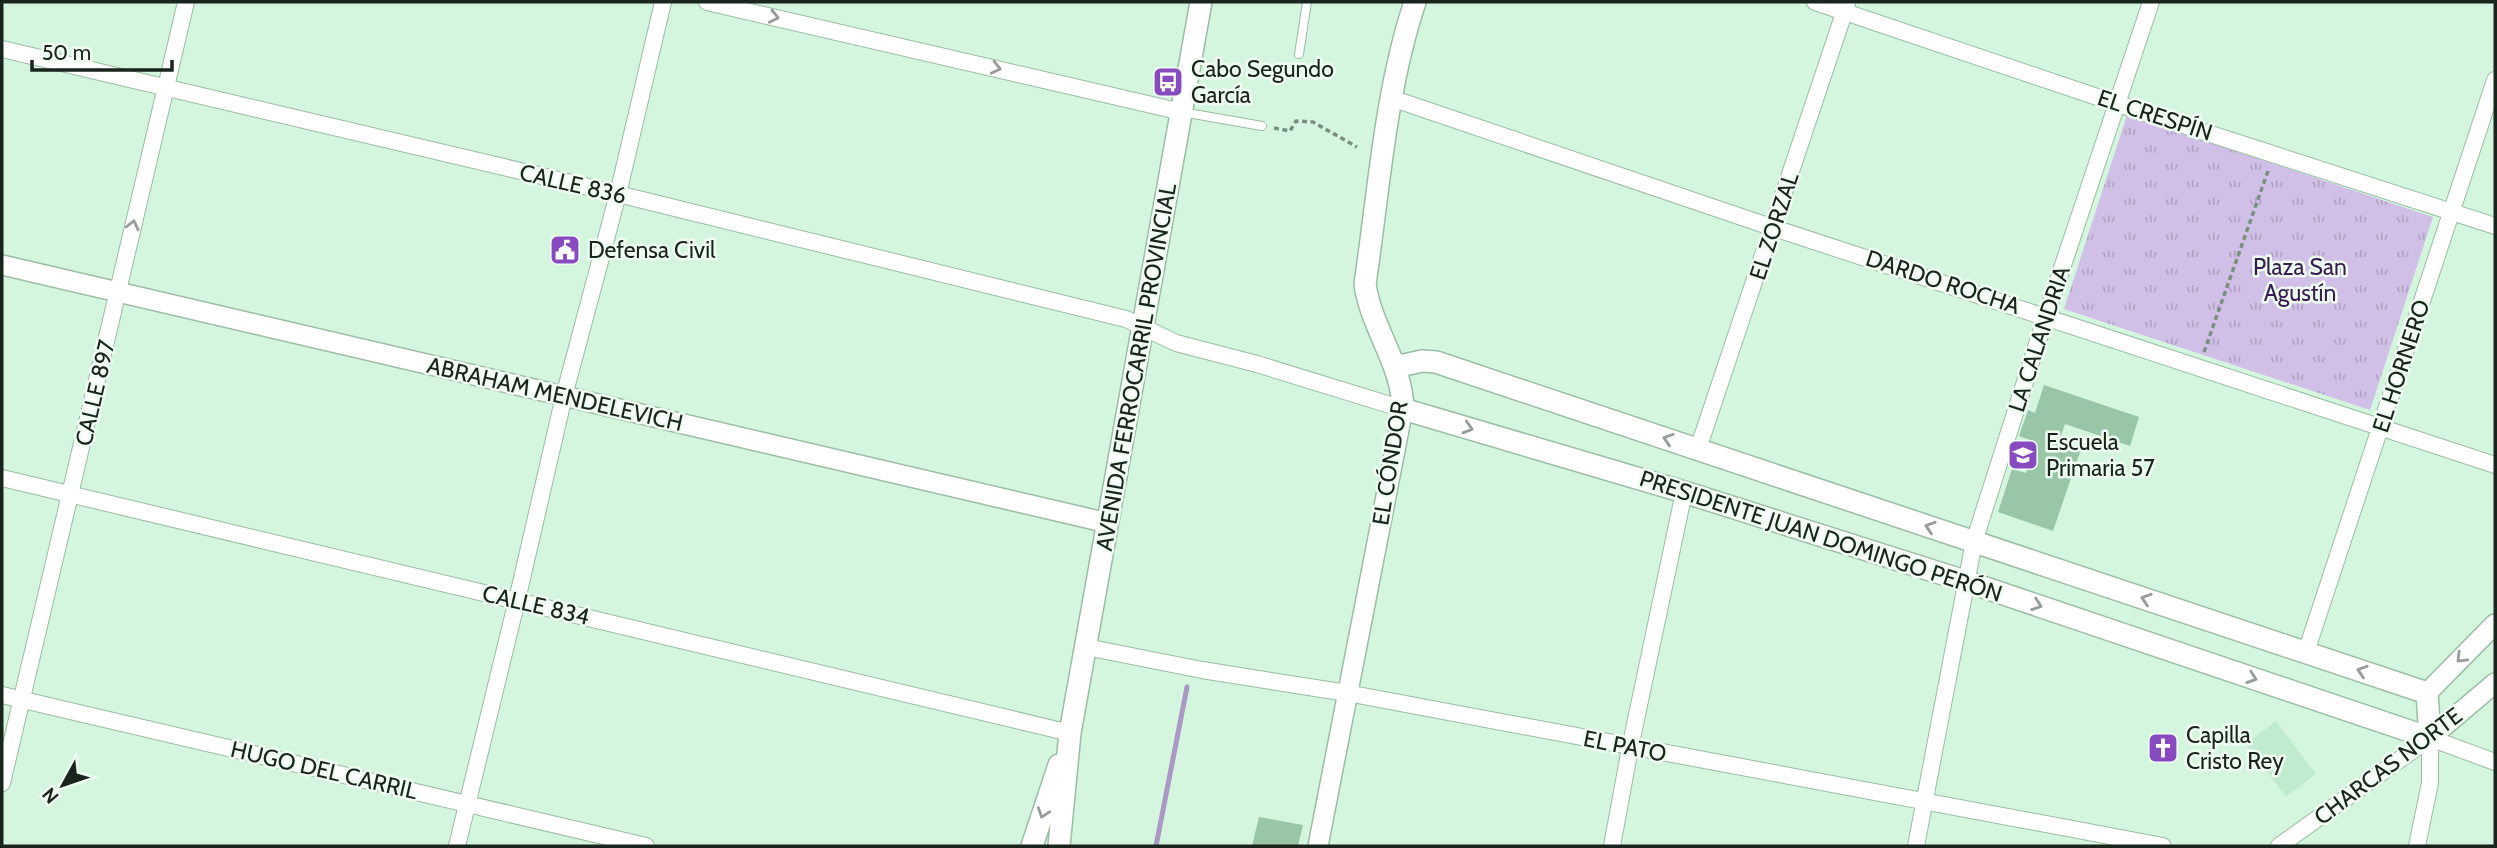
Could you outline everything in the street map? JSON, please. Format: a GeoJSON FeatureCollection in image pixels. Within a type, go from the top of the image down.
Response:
{"type":"FeatureCollection","features":[{"type":"Feature","properties":{"kind":"main road","name":"AVENIDA FERROCARRIL PROVINCIAL"},"geometry":{"type":"LineString","coordinates":[[1070,733],[1201,2]]}},
{"type":"Feature","properties":{"kind":"main road","name":"EL CÓNDOR"},"geometry":{"type":"LineString","coordinates":[[1403,409],[1402,391],[1395,367],[1367,300],[1365,284],[1391,98],[1399,57],[1415,2]]}},
{"type":"Feature","properties":{"kind":"main road","name":"PRESIDENTE JUAN DOMINGO PERÓN"},"geometry":{"type":"LineString","coordinates":[[1395,367],[1422,361],[1436,362],[2427,692]]}},
{"type":"Feature","properties":{"kind":"main road","name":"PRESIDENTE JUAN DOMINGO PERÓN"},"geometry":{"type":"LineString","coordinates":[[1403,409],[1685,492],[1968,582],[2430,738]]}},
{"type":"Feature","properties":{"kind":"main road"},"geometry":{"type":"LineString","coordinates":[[2427,692],[2430,738]]}},
{"type":"Feature","properties":{"kind":"main road"},"geometry":{"type":"LineString","coordinates":[[1032,846],[1070,733]]}},
{"type":"Feature","properties":{"kind":"main road"},"geometry":{"type":"LineString","coordinates":[[1059,846],[1070,733]]}},
{"type":"Feature","properties":{"kind":"street","name":"CALLE 897"},"geometry":{"type":"LineString","coordinates":[[2,783],[186,2]]}},
{"type":"Feature","properties":{"kind":"street"},"geometry":{"type":"LineString","coordinates":[[457,846],[564,396],[618,194],[663,2]]}},
{"type":"Feature","properties":{"kind":"street"},"geometry":{"type":"LineString","coordinates":[[708,2],[1182,112]]}},
{"type":"Feature","properties":{"kind":"street","name":"EL CRESPÍN"},"geometry":{"type":"LineString","coordinates":[[1815,2],[1846,7],[2118,104],[2495,226]]}},
{"type":"Feature","properties":{"kind":"street","name":"LA CALANDRIA"},"geometry":{"type":"LineString","coordinates":[[1916,846],[1974,542],[2151,2]]}},
{"type":"Feature","properties":{"kind":"street","name":"EL ZORZAL"},"geometry":{"type":"LineString","coordinates":[[1698,450],[1846,7]]}},
{"type":"Feature","properties":{"kind":"street","name":"CALLE 836"},"geometry":{"type":"LineString","coordinates":[[2,49],[618,194],[1126,318],[1142,327]]}},
{"type":"Feature","properties":{"kind":"street","name":"EL HORNERO"},"geometry":{"type":"LineString","coordinates":[[2306,652],[2495,80]]}},
{"type":"Feature","properties":{"kind":"street","name":"DARDO ROCHA"},"geometry":{"type":"LineString","coordinates":[[1391,98],[1774,228],[2495,465]]}},
{"type":"Feature","properties":{"kind":"street","name":"ABRAHAM MENDELEVICH"},"geometry":{"type":"LineString","coordinates":[[2,265],[1108,523]]}},
{"type":"Feature","properties":{"kind":"street","name":"PRESIDENTE JUAN DOMINGO PERÓN"},"geometry":{"type":"LineString","coordinates":[[1142,327],[1176,343],[1257,364],[1403,409]]}},
{"type":"Feature","properties":{"kind":"street","name":"EL CÓNDOR"},"geometry":{"type":"LineString","coordinates":[[1318,846],[1403,409]]}},
{"type":"Feature","properties":{"kind":"street","name":"CALLE 834"},"geometry":{"type":"LineString","coordinates":[[2,478],[1070,733]]}},
{"type":"Feature","properties":{"kind":"street"},"geometry":{"type":"LineString","coordinates":[[1612,846],[1630,748],[1685,492]]}},
{"type":"Feature","properties":{"kind":"street","name":"CHARCAS NORTE"},"geometry":{"type":"LineString","coordinates":[[2427,692],[2495,624]]}},
{"type":"Feature","properties":{"kind":"street","name":"EL PATO"},"geometry":{"type":"LineString","coordinates":[[1086,647],[1202,670],[1347,693],[2163,846]]}},
{"type":"Feature","properties":{"kind":"street","name":"CHARCAS NORTE"},"geometry":{"type":"LineString","coordinates":[[2279,846],[2430,738],[2495,683]]}},
{"type":"Feature","properties":{"kind":"street","name":"HUGO DEL CARRIL"},"geometry":{"type":"LineString","coordinates":[[2,695],[646,846]]}},
{"type":"Feature","properties":{"kind":"street"},"geometry":{"type":"LineString","coordinates":[[2417,846],[2431,783],[2430,738]]}},
{"type":"Feature","properties":{"kind":"street","name":"PRESIDENTE JUAN DOMINGO PERÓN"},"geometry":{"type":"LineString","coordinates":[[2430,738],[2495,762]]}},
{"type":"Feature","properties":{"kind":"lane"},"geometry":{"type":"LineString","coordinates":[[1299,54],[1307,2]]}},
{"type":"Feature","properties":{"kind":"lane"},"geometry":{"type":"LineString","coordinates":[[1182,112],[1262,126]]}},
{"type":"Feature","properties":{"kind":"path"},"geometry":{"type":"LineString","coordinates":[[1262,126],[1290,131],[1296,121],[1312,122],[1357,147]]}},
{"type":"Feature","properties":{"kind":"path"},"geometry":{"type":"LineString","coordinates":[[2199,367],[2274,154]]}},
{"type":"Feature","properties":{"kind":"shaded area"},"geometry":{"type":"Polygon","coordinates":[[[2276,721],[2316,774],[2286,797],[2246,744],[2276,721]]]}},
{"type":"Feature","properties":{"kind":"green space","name":"Plaza San Agustín"},"geometry":{"type":"Polygon","coordinates":[[[2127,115],[2433,217],[2370,410],[2064,309],[2127,115]]]}},
{"type":"Feature","properties":{"kind":"building"},"geometry":{"type":"Polygon","coordinates":[[[2044,385],[2139,417],[2130,446],[2065,424],[2059,441],[2081,449],[2053,531],[1998,512],[2012,469],[2026,473],[2036,442],[2019,436],[2028,410],[2035,413],[2044,385]]]}},
{"type":"Feature","properties":{"kind":"building"},"geometry":{"type":"Polygon","coordinates":[[[1259,817],[1303,825],[1298,846],[1252,846],[1259,817]]]}},
{"type":"Feature","properties":{"kind":"waterway"},"geometry":{"type":"LineString","coordinates":[[1156,846],[1187,687]]}},
{"type":"Feature","properties":{"kind":"place","name":"Cabo Segundo García"},"geometry":{"type":"Point","coordinates":[1168,82]}},
{"type":"Feature","properties":{"kind":"place","name":"Defensa Civil"},"geometry":{"type":"Point","coordinates":[565,250]}},
{"type":"Feature","properties":{"kind":"place","name":"Escuela Primaria 57"},"geometry":{"type":"Point","coordinates":[2023,455]}},
{"type":"Feature","properties":{"kind":"place","name":"Capilla Cristo Rey"},"geometry":{"type":"Point","coordinates":[2163,748]}}]}
